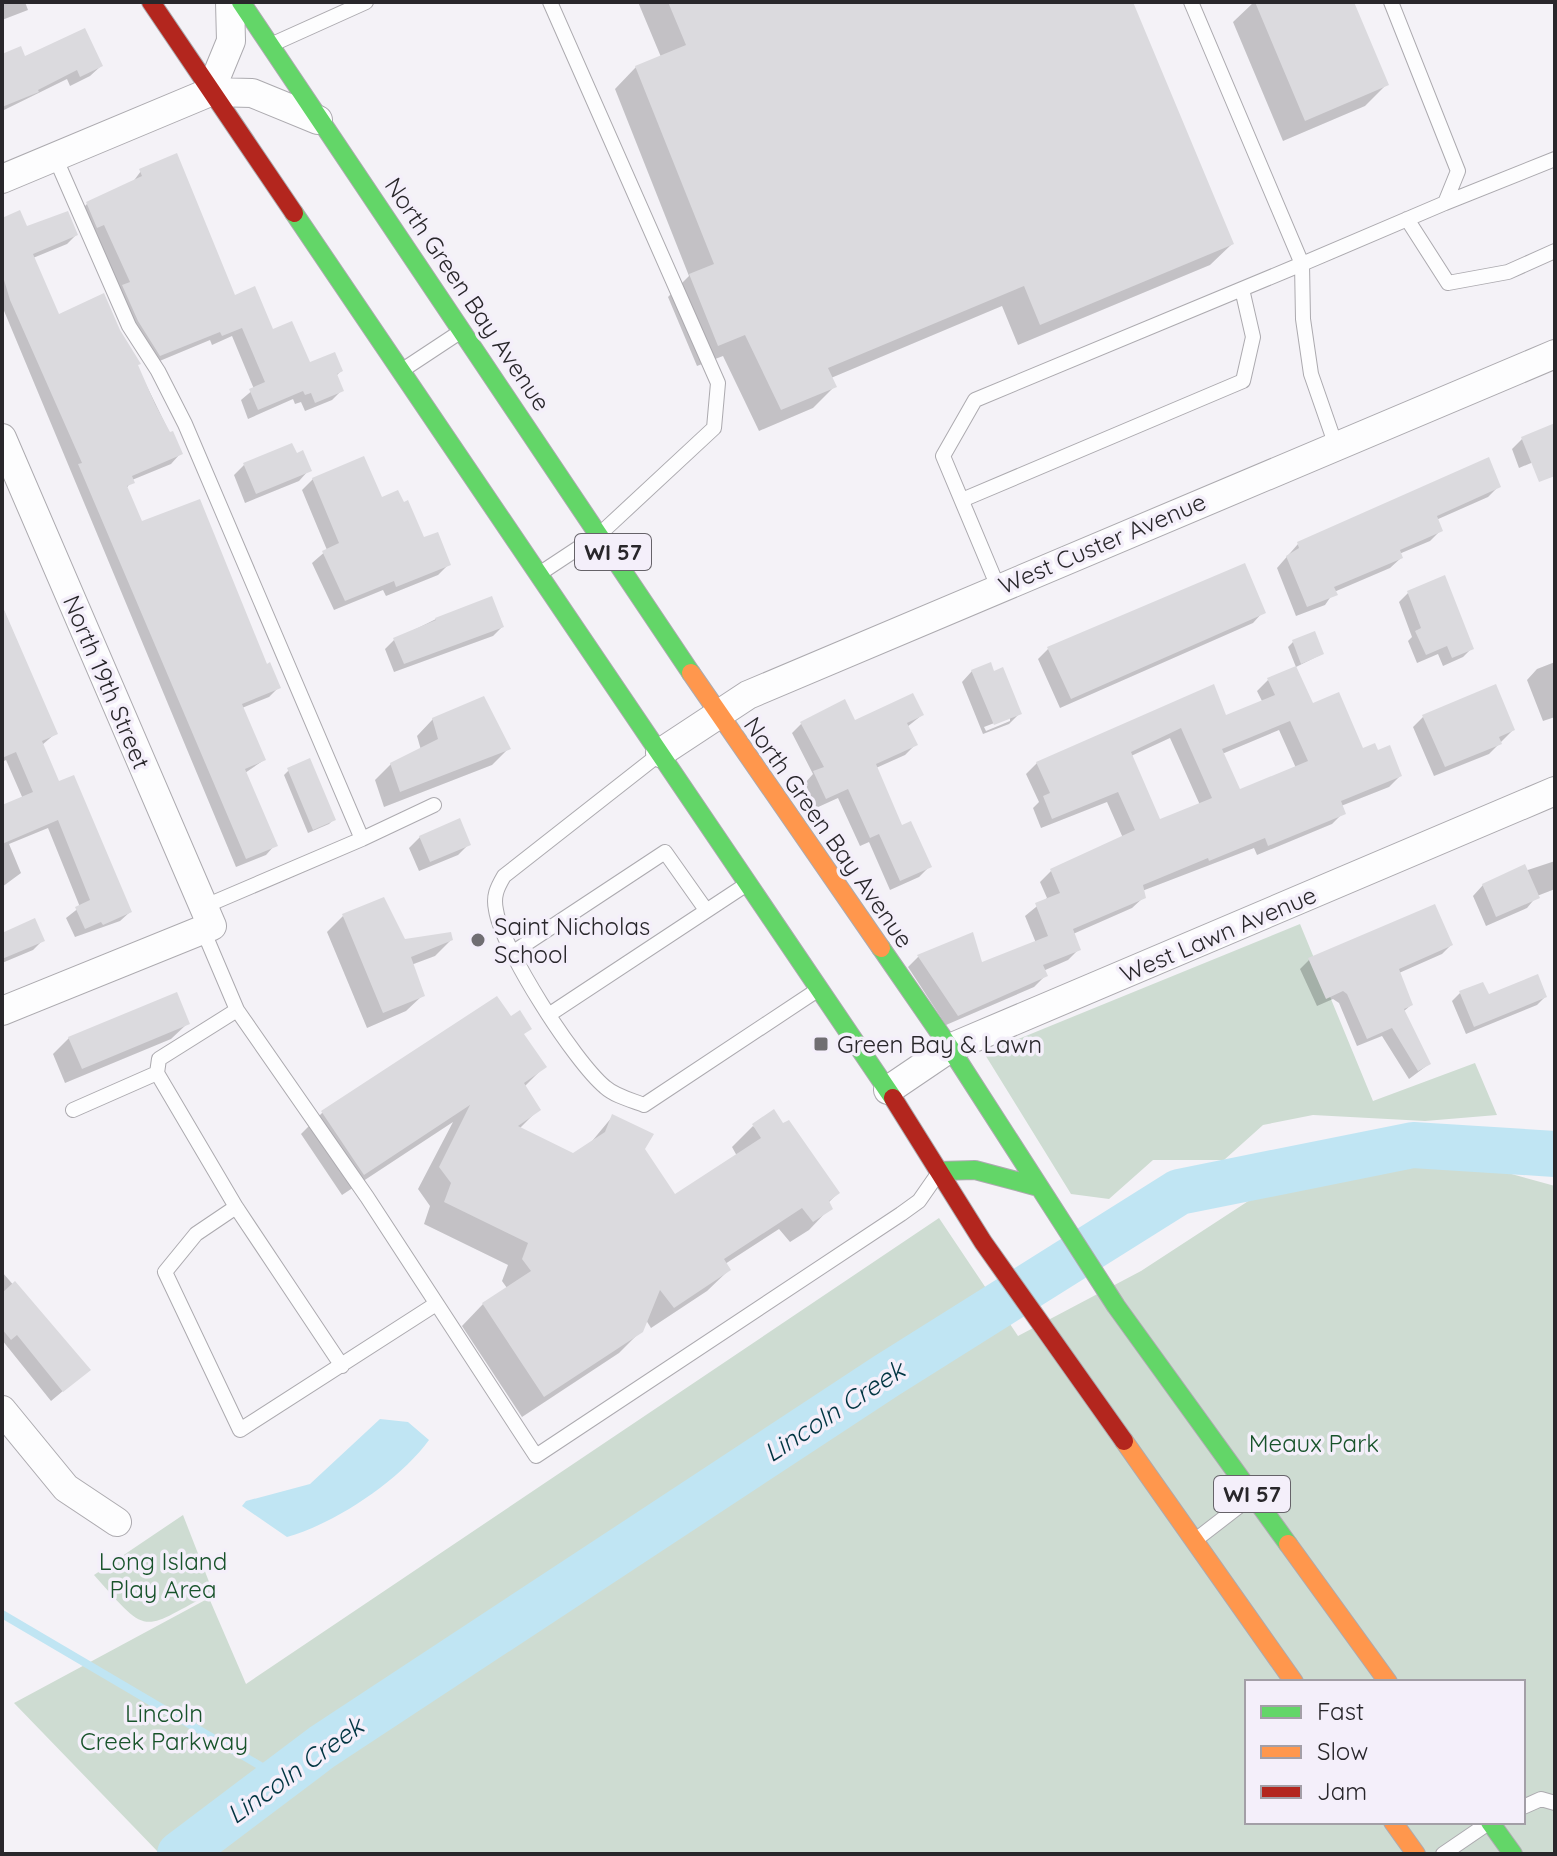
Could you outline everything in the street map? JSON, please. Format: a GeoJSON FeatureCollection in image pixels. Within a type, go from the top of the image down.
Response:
{"type":"FeatureCollection","features":[{"type":"Feature","properties":{"kind":"main road","name":"WI 57"},"geometry":{"type":"LineString","coordinates":[[151,2],[888,1090],[983,1242],[1293,1680]]}},
{"type":"Feature","properties":{"kind":"main road","name":"North Green Bay Avenue"},"geometry":{"type":"LineString","coordinates":[[241,2],[601,533],[717,712],[950,1048],[1040,1194],[1116,1306],[1387,1680]]}},
{"type":"Feature","properties":{"kind":"main road"},"geometry":{"type":"LineString","coordinates":[[939,1171],[975,1170],[1040,1194]]}},
{"type":"Feature","properties":{"kind":"main road"},"geometry":{"type":"LineString","coordinates":[[1394,1824],[1416,1854]]}},
{"type":"Feature","properties":{"kind":"main road"},"geometry":{"type":"LineString","coordinates":[[1491,1824],[1513,1854]]}},
{"type":"Feature","properties":{"kind":"street"},"geometry":{"type":"LineString","coordinates":[[210,92],[231,41],[230,2]]}},
{"type":"Feature","properties":{"kind":"street"},"geometry":{"type":"LineString","coordinates":[[6,170],[55,157],[210,92],[252,93],[322,121]]}},
{"type":"Feature","properties":{"kind":"street","name":"West Custer Avenue"},"geometry":{"type":"LineString","coordinates":[[660,753],[717,712],[998,587],[1555,354]]}},
{"type":"Feature","properties":{"kind":"street","name":"North 19th Street"},"geometry":{"type":"LineString","coordinates":[[2,438],[206,921]]}},
{"type":"Feature","properties":{"kind":"street","name":"West Lawn Avenue"},"geometry":{"type":"LineString","coordinates":[[888,1090],[950,1048],[1555,791]]}},
{"type":"Feature","properties":{"kind":"street"},"geometry":{"type":"LineString","coordinates":[[2,1011],[206,921]]}},
{"type":"Feature","properties":{"kind":"street"},"geometry":{"type":"LineString","coordinates":[[2,1410],[66,1488],[117,1522]]}},
{"type":"Feature","properties":{"kind":"lane"},"geometry":{"type":"LineString","coordinates":[[271,45],[366,2]]}},
{"type":"Feature","properties":{"kind":"lane"},"geometry":{"type":"LineString","coordinates":[[538,574],[601,533],[714,428],[718,383],[550,2]]}},
{"type":"Feature","properties":{"kind":"lane"},"geometry":{"type":"LineString","coordinates":[[1191,2],[1302,264],[1303,319],[1311,374],[1336,446]]}},
{"type":"Feature","properties":{"kind":"lane"},"geometry":{"type":"LineString","coordinates":[[1391,2],[1458,171],[1445,203]]}},
{"type":"Feature","properties":{"kind":"lane"},"geometry":{"type":"LineString","coordinates":[[55,157],[129,326],[158,371],[185,424],[362,839]]}},
{"type":"Feature","properties":{"kind":"lane"},"geometry":{"type":"LineString","coordinates":[[998,587],[943,456],[975,400],[1555,159]]}},
{"type":"Feature","properties":{"kind":"lane"},"geometry":{"type":"LineString","coordinates":[[1407,219],[1448,283],[1508,272],[1555,251]]}},
{"type":"Feature","properties":{"kind":"lane"},"geometry":{"type":"LineString","coordinates":[[962,500],[1243,381],[1253,337],[1242,289]]}},
{"type":"Feature","properties":{"kind":"lane"},"geometry":{"type":"LineString","coordinates":[[400,371],[464,330]]}},
{"type":"Feature","properties":{"kind":"lane"},"geometry":{"type":"LineString","coordinates":[[660,753],[504,876],[494,894],[496,913],[512,953],[550,1014],[575,1051],[607,1089],[644,1105],[819,989]]}},
{"type":"Feature","properties":{"kind":"lane"},"geometry":{"type":"LineString","coordinates":[[434,805],[206,921],[237,1010],[367,1197],[536,1456],[910,1208],[939,1171]]}},
{"type":"Feature","properties":{"kind":"lane"},"geometry":{"type":"LineString","coordinates":[[512,953],[665,852],[706,910]]}},
{"type":"Feature","properties":{"kind":"lane"},"geometry":{"type":"LineString","coordinates":[[550,1014],[748,883]]}},
{"type":"Feature","properties":{"kind":"lane"},"geometry":{"type":"LineString","coordinates":[[237,1010],[159,1059],[157,1073],[236,1207],[342,1366]]}},
{"type":"Feature","properties":{"kind":"lane"},"geometry":{"type":"LineString","coordinates":[[73,1110],[157,1073]]}},
{"type":"Feature","properties":{"kind":"lane"},"geometry":{"type":"LineString","coordinates":[[236,1207],[196,1234],[165,1272],[240,1430],[436,1304]]}},
{"type":"Feature","properties":{"kind":"lane"},"geometry":{"type":"LineString","coordinates":[[1195,1541],[1253,1495]]}},
{"type":"Feature","properties":{"kind":"lane"},"geometry":{"type":"LineString","coordinates":[[1525,1806],[1541,1799],[1555,1803]]}},
{"type":"Feature","properties":{"kind":"lane"},"geometry":{"type":"LineString","coordinates":[[1443,1854],[1487,1824]]}},
{"type":"Feature","properties":{"kind":"green space"},"geometry":{"type":"Polygon","coordinates":[[[1300,924],[1373,1101],[1475,1063],[1497,1115],[1425,1121],[1313,1115],[1263,1125],[1224,1160],[1153,1160],[1109,1199],[1071,1194],[984,1053],[1300,924]]]}},
{"type":"Feature","properties":{"kind":"green space","name":"Meaux Park"},"geometry":{"type":"Polygon","coordinates":[[[1475,1164],[1555,1186],[1555,1854],[160,1854],[14,1703],[209,1598],[246,1684],[939,1218],[1018,1336],[1141,1271],[1253,1198],[1347,1166],[1475,1164]]]}},
{"type":"Feature","properties":{"kind":"green space","name":"Long Island Play Area"},"geometry":{"type":"Polygon","coordinates":[[[183,1515],[213,1592],[171,1615],[147,1622],[126,1610],[94,1575],[183,1515]]]}},
{"type":"Feature","properties":{"kind":"water"},"geometry":{"type":"Polygon","coordinates":[[[380,1419],[408,1422],[429,1440],[384,1485],[346,1511],[287,1537],[242,1506],[246,1501],[310,1484],[380,1419]]]}},
{"type":"Feature","properties":{"kind":"building"},"geometry":{"type":"Polygon","coordinates":[[[668,2],[1133,2],[1234,244],[1040,325],[1024,286],[828,368],[837,387],[781,410],[745,335],[718,346],[689,274],[714,264],[635,66],[686,45],[668,2]]]}},
{"type":"Feature","properties":{"kind":"building"},"geometry":{"type":"Polygon","coordinates":[[[1255,2],[1354,2],[1389,85],[1305,121],[1255,2]]]}},
{"type":"Feature","properties":{"kind":"building"},"geometry":{"type":"Polygon","coordinates":[[[85,28],[103,66],[80,77],[77,70],[39,92],[2,107],[2,54],[21,46],[25,56],[85,28]]]}},
{"type":"Feature","properties":{"kind":"building"},"geometry":{"type":"Polygon","coordinates":[[[177,153],[235,295],[255,286],[273,329],[292,321],[310,362],[335,352],[343,371],[337,374],[344,391],[315,403],[311,393],[305,395],[303,391],[258,410],[249,389],[265,382],[242,328],[222,336],[220,332],[160,356],[138,321],[122,285],[130,282],[104,225],[97,228],[86,202],[142,176],[139,169],[177,153]]]}},
{"type":"Feature","properties":{"kind":"building"},"geometry":{"type":"Polygon","coordinates":[[[20,210],[27,226],[68,211],[78,235],[33,254],[59,314],[104,293],[120,330],[141,364],[138,365],[155,404],[170,432],[173,431],[183,454],[132,476],[135,483],[127,486],[142,521],[200,499],[267,664],[270,662],[281,688],[242,704],[266,760],[245,769],[278,846],[246,859],[78,464],[82,463],[10,300],[2,273],[2,218],[20,210]]]}},
{"type":"Feature","properties":{"kind":"building"},"geometry":{"type":"Polygon","coordinates":[[[1555,423],[1555,476],[1539,482],[1521,437],[1555,423]]]}},
{"type":"Feature","properties":{"kind":"building"},"geometry":{"type":"Polygon","coordinates":[[[292,443],[297,453],[303,450],[312,471],[256,494],[243,463],[292,443]]]}},
{"type":"Feature","properties":{"kind":"building"},"geometry":{"type":"Polygon","coordinates":[[[364,456],[382,497],[398,490],[404,502],[408,500],[424,537],[438,532],[451,565],[396,587],[394,581],[345,601],[322,551],[339,543],[312,478],[364,456]]]}},
{"type":"Feature","properties":{"kind":"building"},"geometry":{"type":"Polygon","coordinates":[[[1489,457],[1501,487],[1437,516],[1443,531],[1400,550],[1403,558],[1334,587],[1338,595],[1307,607],[1286,556],[1299,548],[1297,542],[1489,457]]]}},
{"type":"Feature","properties":{"kind":"building"},"geometry":{"type":"Polygon","coordinates":[[[1245,563],[1266,613],[1071,699],[1047,647],[1245,563]]]}},
{"type":"Feature","properties":{"kind":"building"},"geometry":{"type":"Polygon","coordinates":[[[1445,575],[1474,649],[1452,658],[1447,646],[1426,655],[1415,631],[1421,628],[1407,591],[1445,575]]]}},
{"type":"Feature","properties":{"kind":"building"},"geometry":{"type":"Polygon","coordinates":[[[492,596],[504,627],[404,664],[393,638],[492,596]]]}},
{"type":"Feature","properties":{"kind":"building"},"geometry":{"type":"Polygon","coordinates":[[[2,605],[58,734],[42,741],[59,781],[74,775],[132,912],[103,925],[101,922],[85,929],[75,907],[90,900],[58,820],[2,844],[2,805],[33,792],[16,752],[2,758],[2,605]]]}},
{"type":"Feature","properties":{"kind":"building"},"geometry":{"type":"Polygon","coordinates":[[[1315,631],[1324,654],[1301,664],[1292,640],[1315,631]]]}},
{"type":"Feature","properties":{"kind":"building"},"geometry":{"type":"Polygon","coordinates":[[[991,662],[994,671],[1003,667],[1022,714],[994,725],[971,670],[991,662]]]}},
{"type":"Feature","properties":{"kind":"building"},"geometry":{"type":"Polygon","coordinates":[[[1296,666],[1313,703],[1339,692],[1363,748],[1375,743],[1378,750],[1390,745],[1402,776],[1341,801],[1346,814],[1268,846],[1265,838],[1143,885],[1146,898],[1073,929],[1081,950],[1043,965],[1048,976],[958,1016],[917,955],[973,932],[982,962],[1048,936],[1035,903],[1060,893],[1050,869],[1135,830],[1118,792],[1052,819],[1043,796],[1050,793],[1036,762],[1214,684],[1226,715],[1275,695],[1267,678],[1296,666]],[[1290,721],[1222,749],[1240,789],[1308,761],[1290,721]],[[1181,728],[1131,752],[1160,819],[1212,798],[1181,728]]]}},
{"type":"Feature","properties":{"kind":"building"},"geometry":{"type":"Polygon","coordinates":[[[1496,684],[1515,730],[1499,737],[1502,744],[1445,767],[1422,715],[1496,684]]]}},
{"type":"Feature","properties":{"kind":"building"},"geometry":{"type":"Polygon","coordinates":[[[913,693],[924,715],[907,723],[918,745],[876,764],[902,825],[911,821],[932,867],[900,881],[879,834],[870,838],[848,789],[826,799],[813,771],[824,767],[800,722],[845,699],[855,720],[913,693]]]}},
{"type":"Feature","properties":{"kind":"building"},"geometry":{"type":"Polygon","coordinates":[[[484,696],[511,749],[400,792],[390,763],[438,739],[432,718],[484,696]]]}},
{"type":"Feature","properties":{"kind":"building"},"geometry":{"type":"Polygon","coordinates":[[[310,758],[336,820],[313,830],[287,768],[310,758]]]}},
{"type":"Feature","properties":{"kind":"building"},"geometry":{"type":"Polygon","coordinates":[[[460,818],[471,845],[430,862],[419,836],[460,818]]]}},
{"type":"Feature","properties":{"kind":"building"},"geometry":{"type":"Polygon","coordinates":[[[1525,864],[1540,898],[1496,917],[1482,884],[1525,864]]]}},
{"type":"Feature","properties":{"kind":"building"},"geometry":{"type":"Polygon","coordinates":[[[384,897],[405,939],[451,932],[453,940],[411,957],[425,996],[383,1013],[342,914],[384,897]]]}},
{"type":"Feature","properties":{"kind":"building"},"geometry":{"type":"Polygon","coordinates":[[[1435,904],[1453,945],[1399,969],[1413,1005],[1404,1009],[1431,1064],[1418,1071],[1392,1028],[1367,1039],[1347,994],[1343,991],[1326,999],[1308,958],[1435,904]]]}},
{"type":"Feature","properties":{"kind":"building"},"geometry":{"type":"Polygon","coordinates":[[[35,918],[45,941],[2,959],[2,933],[35,918]]]}},
{"type":"Feature","properties":{"kind":"building"},"geometry":{"type":"Polygon","coordinates":[[[1538,974],[1547,997],[1474,1027],[1459,991],[1483,982],[1489,994],[1538,974]]]}},
{"type":"Feature","properties":{"kind":"building"},"geometry":{"type":"Polygon","coordinates":[[[177,992],[190,1024],[82,1069],[68,1037],[177,992]]]}},
{"type":"Feature","properties":{"kind":"building"},"geometry":{"type":"Polygon","coordinates":[[[497,996],[511,1016],[520,1010],[532,1029],[524,1034],[547,1067],[524,1083],[541,1110],[518,1126],[573,1153],[605,1132],[612,1114],[654,1134],[645,1149],[675,1194],[761,1138],[752,1124],[774,1109],[783,1123],[789,1120],[840,1193],[829,1201],[833,1209],[813,1222],[802,1208],[724,1259],[731,1270],[674,1308],[660,1290],[643,1332],[544,1397],[482,1303],[531,1271],[522,1259],[528,1243],[444,1202],[451,1183],[439,1167],[470,1105],[364,1175],[321,1111],[497,996]]]}},
{"type":"Feature","properties":{"kind":"building"},"geometry":{"type":"Polygon","coordinates":[[[15,1281],[91,1370],[63,1392],[17,1335],[11,1340],[2,1329],[2,1293],[15,1281]]]}},
{"type":"Feature","properties":{"kind":"waterway","name":"Lincoln Creek"},"geometry":{"type":"LineString","coordinates":[[180,1854],[322,1747],[886,1376],[1179,1192],[1413,1145],[1555,1154]]}},
{"type":"Feature","properties":{"kind":"waterway"},"geometry":{"type":"LineString","coordinates":[[2,1614],[281,1778]]}},
{"type":"Feature","properties":{"kind":"traffic: fast"},"geometry":{"type":"LineString","coordinates":[[241,2],[691,673]]}},
{"type":"Feature","properties":{"kind":"traffic: fast"},"geometry":{"type":"LineString","coordinates":[[294,213],[893,1098]]}},
{"type":"Feature","properties":{"kind":"traffic: fast"},"geometry":{"type":"LineString","coordinates":[[881,948],[950,1048],[1116,1306],[1288,1544]]}},
{"type":"Feature","properties":{"kind":"traffic: fast"},"geometry":{"type":"LineString","coordinates":[[939,1171],[975,1170],[1035,1186]]}},
{"type":"Feature","properties":{"kind":"traffic: fast"},"geometry":{"type":"LineString","coordinates":[[1491,1824],[1513,1854]]}},
{"type":"Feature","properties":{"kind":"traffic: slow"},"geometry":{"type":"LineString","coordinates":[[691,673],[881,948]]}},
{"type":"Feature","properties":{"kind":"traffic: slow"},"geometry":{"type":"LineString","coordinates":[[1124,1441],[1293,1680]]}},
{"type":"Feature","properties":{"kind":"traffic: slow"},"geometry":{"type":"LineString","coordinates":[[1288,1544],[1387,1680]]}},
{"type":"Feature","properties":{"kind":"traffic: slow"},"geometry":{"type":"LineString","coordinates":[[1394,1824],[1416,1854]]}},
{"type":"Feature","properties":{"kind":"traffic: jam"},"geometry":{"type":"LineString","coordinates":[[151,2],[294,213]]}},
{"type":"Feature","properties":{"kind":"traffic: jam"},"geometry":{"type":"LineString","coordinates":[[893,1098],[983,1242],[1124,1441]]}},
{"type":"Feature","properties":{"kind":"place","name":"Saint Nicholas School"},"geometry":{"type":"Point","coordinates":[478,940]}},
{"type":"Feature","properties":{"kind":"place","name":"Green Bay & Lawn"},"geometry":{"type":"Point","coordinates":[821,1044]}},
{"type":"Feature","properties":{"kind":"park label","name":"Lincoln Creek Parkway"},"geometry":{"type":"Point","coordinates":[164,1727]}}]}
